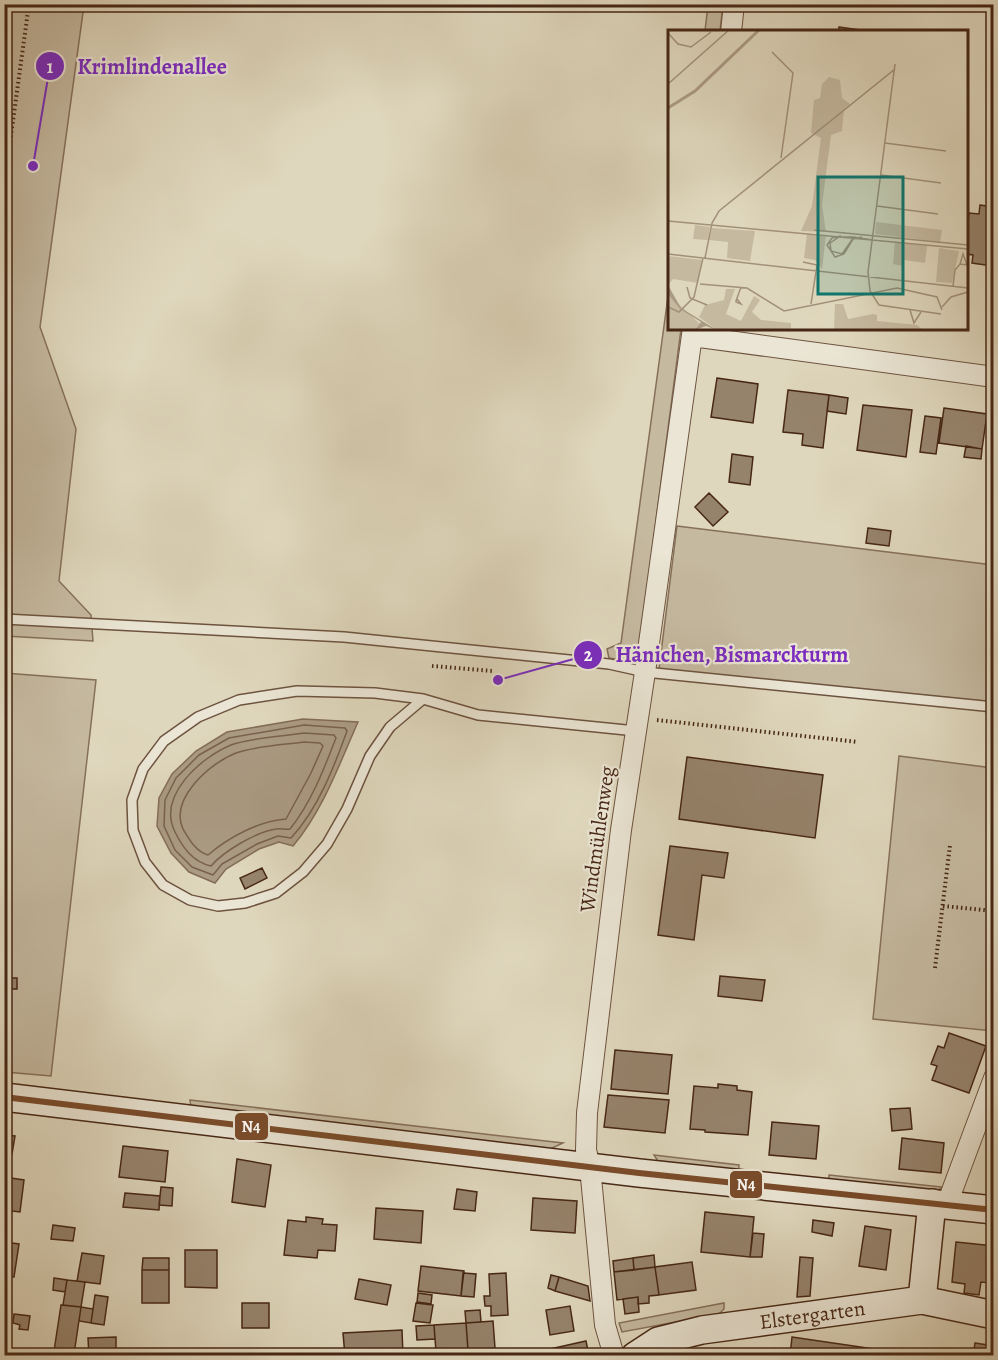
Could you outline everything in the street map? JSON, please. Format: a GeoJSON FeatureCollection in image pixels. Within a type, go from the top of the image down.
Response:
{"type":"FeatureCollection","features":[{"type":"Feature","properties":{"kind":"street"},"geometry":{"type":"LineString","coordinates":[[731,30],[734,4]]}},
{"type":"Feature","properties":{"kind":"street"},"geometry":{"type":"LineString","coordinates":[[692,332],[993,377]]}},
{"type":"Feature","properties":{"kind":"street","name":"Windmühlenweg"},"geometry":{"type":"LineString","coordinates":[[614,1356],[605,1325],[590,1167],[586,1150],[587,1113],[621,830],[692,332]]}},
{"type":"Feature","properties":{"kind":"street"},"geometry":{"type":"LineString","coordinates":[[922,1300],[939,1204],[993,1078]]}},
{"type":"Feature","properties":{"kind":"street"},"geometry":{"type":"LineString","coordinates":[[4,1097],[590,1167],[993,1210]]}},
{"type":"Feature","properties":{"kind":"street","name":"Elstergarten"},"geometry":{"type":"LineString","coordinates":[[635,1356],[658,1341],[702,1330],[922,1300],[993,1315]]}},
{"type":"Feature","properties":{"kind":"lane"},"geometry":{"type":"LineString","coordinates":[[4,619],[344,637],[609,664],[645,672],[993,707]]}},
{"type":"Feature","properties":{"kind":"lane"},"geometry":{"type":"LineString","coordinates":[[423,699],[390,727],[370,756],[347,808],[327,844],[303,872],[276,892],[245,903],[218,906],[190,900],[163,885],[145,862],[133,830],[132,800],[143,769],[164,741],[198,717],[239,699],[297,691],[375,693],[423,699],[478,715],[637,724]]}},
{"type":"Feature","properties":{"kind":"path"},"geometry":{"type":"LineString","coordinates":[[4,186],[29,4]]}},
{"type":"Feature","properties":{"kind":"path"},"geometry":{"type":"LineString","coordinates":[[637,724],[858,742]]}},
{"type":"Feature","properties":{"kind":"path"},"geometry":{"type":"LineString","coordinates":[[935,968],[950,845]]}},
{"type":"Feature","properties":{"kind":"path"},"geometry":{"type":"LineString","coordinates":[[943,906],[993,911]]}},
{"type":"Feature","properties":{"kind":"shaded area"},"geometry":{"type":"Polygon","coordinates":[[[4,5],[84,5],[40,327],[76,429],[59,581],[91,615],[93,641],[5,636],[4,5]]]}},
{"type":"Feature","properties":{"kind":"shaded area"},"geometry":{"type":"Polygon","coordinates":[[[708,5],[723,5],[720,30],[705,30],[708,5]]]}},
{"type":"Feature","properties":{"kind":"shaded area"},"geometry":{"type":"Polygon","coordinates":[[[668,296],[668,330],[681,330],[638,659],[627,661],[609,658],[607,649],[621,643],[668,296]]]}},
{"type":"Feature","properties":{"kind":"shaded area"},"geometry":{"type":"Polygon","coordinates":[[[677,526],[993,565],[993,702],[659,669],[677,526]]]}},
{"type":"Feature","properties":{"kind":"shaded area"},"geometry":{"type":"Polygon","coordinates":[[[4,673],[96,680],[51,1076],[5,1072],[4,673]]]}},
{"type":"Feature","properties":{"kind":"shaded area"},"geometry":{"type":"Polygon","coordinates":[[[899,756],[993,768],[993,1031],[873,1019],[899,756]]]}},
{"type":"Feature","properties":{"kind":"shaded area"},"geometry":{"type":"Polygon","coordinates":[[[190,1100],[563,1143],[548,1150],[191,1108],[190,1100]]]}},
{"type":"Feature","properties":{"kind":"shaded area"},"geometry":{"type":"Polygon","coordinates":[[[654,1155],[739,1165],[739,1170],[658,1161],[654,1155]]]}},
{"type":"Feature","properties":{"kind":"shaded area"},"geometry":{"type":"Polygon","coordinates":[[[829,1175],[942,1187],[937,1191],[829,1181],[829,1175]]]}},
{"type":"Feature","properties":{"kind":"shaded area"},"geometry":{"type":"Polygon","coordinates":[[[724,1303],[724,1309],[719,1314],[622,1332],[619,1323],[724,1303]]]}},
{"type":"Feature","properties":{"kind":"water"},"geometry":{"type":"Polygon","coordinates":[[[303,719],[358,722],[330,787],[304,832],[293,846],[279,842],[259,849],[226,869],[215,883],[189,872],[171,853],[157,826],[159,798],[172,774],[196,751],[227,732],[303,719]]]}},
{"type":"Feature","properties":{"kind":"building"},"geometry":{"type":"Polygon","coordinates":[[[839,27],[861,30],[839,30],[839,27]]]}},
{"type":"Feature","properties":{"kind":"building"},"geometry":{"type":"Polygon","coordinates":[[[980,205],[994,207],[992,266],[972,263],[973,255],[968,254],[969,213],[979,214],[980,205]]]}},
{"type":"Feature","properties":{"kind":"building"},"geometry":{"type":"Polygon","coordinates":[[[717,378],[758,384],[753,423],[711,417],[717,378]]]}},
{"type":"Feature","properties":{"kind":"building"},"geometry":{"type":"Polygon","coordinates":[[[788,390],[829,395],[823,448],[802,445],[803,434],[783,432],[788,390]]]}},
{"type":"Feature","properties":{"kind":"building"},"geometry":{"type":"Polygon","coordinates":[[[829,395],[848,398],[846,414],[827,411],[829,395]]]}},
{"type":"Feature","properties":{"kind":"building"},"geometry":{"type":"Polygon","coordinates":[[[863,405],[912,410],[906,457],[857,450],[863,405]]]}},
{"type":"Feature","properties":{"kind":"building"},"geometry":{"type":"Polygon","coordinates":[[[944,408],[987,414],[982,449],[939,443],[944,408]]]}},
{"type":"Feature","properties":{"kind":"building"},"geometry":{"type":"Polygon","coordinates":[[[925,416],[941,418],[936,454],[920,452],[925,416]]]}},
{"type":"Feature","properties":{"kind":"building"},"geometry":{"type":"Polygon","coordinates":[[[966,446],[982,449],[981,459],[964,457],[966,446]]]}},
{"type":"Feature","properties":{"kind":"building"},"geometry":{"type":"Polygon","coordinates":[[[732,454],[753,457],[750,485],[729,482],[732,454]]]}},
{"type":"Feature","properties":{"kind":"building"},"geometry":{"type":"Polygon","coordinates":[[[709,493],[728,512],[713,526],[695,507],[709,493]]]}},
{"type":"Feature","properties":{"kind":"building"},"geometry":{"type":"Polygon","coordinates":[[[868,528],[891,531],[889,546],[866,543],[868,528]]]}},
{"type":"Feature","properties":{"kind":"building"},"geometry":{"type":"Polygon","coordinates":[[[687,757],[823,775],[815,838],[679,819],[687,757]]]}},
{"type":"Feature","properties":{"kind":"building"},"geometry":{"type":"Polygon","coordinates":[[[670,846],[728,853],[724,878],[702,875],[694,940],[658,935],[670,846]]]}},
{"type":"Feature","properties":{"kind":"building"},"geometry":{"type":"Polygon","coordinates":[[[262,868],[267,878],[245,889],[240,878],[262,868]]]}},
{"type":"Feature","properties":{"kind":"building"},"geometry":{"type":"Polygon","coordinates":[[[720,976],[765,980],[762,1001],[718,996],[720,976]]]}},
{"type":"Feature","properties":{"kind":"building"},"geometry":{"type":"Polygon","coordinates":[[[9,978],[17,978],[17,989],[8,989],[9,978]]]}},
{"type":"Feature","properties":{"kind":"building"},"geometry":{"type":"Polygon","coordinates":[[[949,1033],[986,1046],[969,1093],[932,1080],[937,1066],[931,1064],[938,1046],[944,1048],[949,1033]]]}},
{"type":"Feature","properties":{"kind":"building"},"geometry":{"type":"Polygon","coordinates":[[[615,1050],[672,1055],[668,1094],[611,1089],[615,1050]]]}},
{"type":"Feature","properties":{"kind":"building"},"geometry":{"type":"Polygon","coordinates":[[[718,1084],[737,1086],[737,1090],[752,1092],[748,1135],[690,1129],[694,1086],[718,1088],[718,1084]]]}},
{"type":"Feature","properties":{"kind":"building"},"geometry":{"type":"Polygon","coordinates":[[[608,1095],[669,1100],[665,1133],[604,1127],[608,1095]]]}},
{"type":"Feature","properties":{"kind":"building"},"geometry":{"type":"Polygon","coordinates":[[[910,1108],[912,1129],[892,1131],[890,1109],[910,1108]]]}},
{"type":"Feature","properties":{"kind":"building"},"geometry":{"type":"Polygon","coordinates":[[[772,1122],[819,1126],[816,1159],[769,1155],[772,1122]]]}},
{"type":"Feature","properties":{"kind":"building"},"geometry":{"type":"Polygon","coordinates":[[[4,1135],[15,1136],[12,1154],[4,1153],[4,1135]]]}},
{"type":"Feature","properties":{"kind":"building"},"geometry":{"type":"Polygon","coordinates":[[[902,1138],[944,1143],[941,1173],[899,1169],[902,1138]]]}},
{"type":"Feature","properties":{"kind":"building"},"geometry":{"type":"Polygon","coordinates":[[[123,1146],[168,1151],[165,1182],[119,1177],[123,1146]]]}},
{"type":"Feature","properties":{"kind":"building"},"geometry":{"type":"Polygon","coordinates":[[[237,1159],[271,1165],[265,1207],[232,1202],[237,1159]]]}},
{"type":"Feature","properties":{"kind":"building"},"geometry":{"type":"Polygon","coordinates":[[[4,1177],[24,1180],[20,1212],[4,1210],[4,1177]]]}},
{"type":"Feature","properties":{"kind":"building"},"geometry":{"type":"Polygon","coordinates":[[[161,1187],[173,1188],[172,1206],[159,1205],[161,1187]]]}},
{"type":"Feature","properties":{"kind":"building"},"geometry":{"type":"Polygon","coordinates":[[[457,1189],[477,1192],[475,1211],[454,1209],[457,1189]]]}},
{"type":"Feature","properties":{"kind":"building"},"geometry":{"type":"Polygon","coordinates":[[[125,1193],[160,1196],[159,1210],[123,1207],[125,1193]]]}},
{"type":"Feature","properties":{"kind":"building"},"geometry":{"type":"Polygon","coordinates":[[[533,1198],[577,1201],[575,1233],[531,1230],[533,1198]]]}},
{"type":"Feature","properties":{"kind":"building"},"geometry":{"type":"Polygon","coordinates":[[[376,1208],[423,1211],[421,1243],[374,1239],[376,1208]]]}},
{"type":"Feature","properties":{"kind":"building"},"geometry":{"type":"Polygon","coordinates":[[[705,1212],[754,1217],[750,1257],[701,1252],[705,1212]]]}},
{"type":"Feature","properties":{"kind":"building"},"geometry":{"type":"Polygon","coordinates":[[[306,1217],[323,1219],[322,1224],[337,1225],[335,1251],[318,1250],[317,1258],[284,1255],[288,1220],[306,1222],[306,1217]]]}},
{"type":"Feature","properties":{"kind":"building"},"geometry":{"type":"Polygon","coordinates":[[[813,1220],[834,1223],[832,1236],[812,1232],[813,1220]]]}},
{"type":"Feature","properties":{"kind":"building"},"geometry":{"type":"Polygon","coordinates":[[[53,1225],[75,1228],[73,1241],[51,1239],[53,1225]]]}},
{"type":"Feature","properties":{"kind":"building"},"geometry":{"type":"Polygon","coordinates":[[[865,1226],[891,1230],[886,1270],[859,1266],[865,1226]]]}},
{"type":"Feature","properties":{"kind":"building"},"geometry":{"type":"Polygon","coordinates":[[[753,1233],[764,1234],[762,1257],[750,1257],[753,1233]]]}},
{"type":"Feature","properties":{"kind":"building"},"geometry":{"type":"Polygon","coordinates":[[[4,1242],[19,1244],[14,1277],[4,1276],[4,1242]]]}},
{"type":"Feature","properties":{"kind":"building"},"geometry":{"type":"Polygon","coordinates":[[[956,1242],[994,1246],[990,1283],[981,1282],[979,1295],[964,1293],[965,1284],[952,1282],[956,1242]]]}},
{"type":"Feature","properties":{"kind":"building"},"geometry":{"type":"Polygon","coordinates":[[[994,1249],[994,1281],[990,1281],[994,1249]]]}},
{"type":"Feature","properties":{"kind":"building"},"geometry":{"type":"Polygon","coordinates":[[[185,1250],[217,1250],[217,1288],[185,1287],[185,1250]]]}},
{"type":"Feature","properties":{"kind":"building"},"geometry":{"type":"Polygon","coordinates":[[[82,1253],[104,1256],[100,1284],[77,1281],[82,1253]]]}},
{"type":"Feature","properties":{"kind":"building"},"geometry":{"type":"Polygon","coordinates":[[[654,1255],[655,1267],[634,1270],[633,1258],[654,1255]]]}},
{"type":"Feature","properties":{"kind":"building"},"geometry":{"type":"Polygon","coordinates":[[[800,1257],[813,1258],[810,1296],[797,1297],[800,1257]]]}},
{"type":"Feature","properties":{"kind":"building"},"geometry":{"type":"Polygon","coordinates":[[[143,1258],[169,1258],[169,1270],[142,1270],[143,1258]]]}},
{"type":"Feature","properties":{"kind":"building"},"geometry":{"type":"Polygon","coordinates":[[[633,1258],[634,1270],[614,1272],[613,1261],[633,1258]]]}},
{"type":"Feature","properties":{"kind":"building"},"geometry":{"type":"Polygon","coordinates":[[[692,1262],[696,1290],[659,1295],[655,1267],[692,1262]]]}},
{"type":"Feature","properties":{"kind":"building"},"geometry":{"type":"Polygon","coordinates":[[[421,1266],[464,1271],[461,1296],[418,1291],[421,1266]]]}},
{"type":"Feature","properties":{"kind":"building"},"geometry":{"type":"Polygon","coordinates":[[[655,1267],[659,1295],[649,1296],[649,1303],[638,1304],[638,1297],[617,1300],[614,1272],[655,1267]]]}},
{"type":"Feature","properties":{"kind":"building"},"geometry":{"type":"Polygon","coordinates":[[[142,1270],[169,1270],[169,1303],[142,1303],[142,1270]]]}},
{"type":"Feature","properties":{"kind":"building"},"geometry":{"type":"Polygon","coordinates":[[[463,1273],[476,1274],[474,1297],[461,1296],[463,1273]]]}},
{"type":"Feature","properties":{"kind":"building"},"geometry":{"type":"Polygon","coordinates":[[[506,1273],[508,1315],[491,1316],[491,1306],[485,1306],[484,1296],[490,1296],[489,1274],[506,1273]]]}},
{"type":"Feature","properties":{"kind":"building"},"geometry":{"type":"Polygon","coordinates":[[[551,1275],[559,1277],[555,1291],[548,1288],[551,1275]]]}},
{"type":"Feature","properties":{"kind":"building"},"geometry":{"type":"Polygon","coordinates":[[[559,1277],[588,1286],[590,1301],[555,1291],[559,1277]]]}},
{"type":"Feature","properties":{"kind":"building"},"geometry":{"type":"Polygon","coordinates":[[[54,1278],[67,1280],[65,1292],[53,1290],[54,1278]]]}},
{"type":"Feature","properties":{"kind":"building"},"geometry":{"type":"Polygon","coordinates":[[[359,1279],[391,1285],[387,1305],[355,1299],[359,1279]]]}},
{"type":"Feature","properties":{"kind":"building"},"geometry":{"type":"Polygon","coordinates":[[[67,1280],[85,1282],[81,1307],[63,1305],[67,1280]]]}},
{"type":"Feature","properties":{"kind":"building"},"geometry":{"type":"Polygon","coordinates":[[[418,1293],[432,1295],[431,1304],[417,1302],[418,1293]]]}},
{"type":"Feature","properties":{"kind":"building"},"geometry":{"type":"Polygon","coordinates":[[[95,1295],[108,1297],[104,1325],[91,1323],[95,1295]]]}},
{"type":"Feature","properties":{"kind":"building"},"geometry":{"type":"Polygon","coordinates":[[[638,1297],[639,1312],[625,1314],[623,1299],[638,1297]]]}},
{"type":"Feature","properties":{"kind":"building"},"geometry":{"type":"Polygon","coordinates":[[[242,1303],[269,1303],[269,1328],[242,1328],[242,1303]]]}},
{"type":"Feature","properties":{"kind":"building"},"geometry":{"type":"Polygon","coordinates":[[[416,1303],[433,1305],[430,1323],[413,1321],[416,1303]]]}},
{"type":"Feature","properties":{"kind":"building"},"geometry":{"type":"Polygon","coordinates":[[[61,1305],[81,1307],[74,1354],[54,1351],[61,1305]]]}},
{"type":"Feature","properties":{"kind":"building"},"geometry":{"type":"Polygon","coordinates":[[[570,1306],[574,1331],[550,1335],[546,1310],[570,1306]]]}},
{"type":"Feature","properties":{"kind":"building"},"geometry":{"type":"Polygon","coordinates":[[[81,1307],[93,1309],[91,1323],[79,1321],[81,1307]]]}},
{"type":"Feature","properties":{"kind":"building"},"geometry":{"type":"Polygon","coordinates":[[[480,1310],[481,1322],[466,1323],[465,1311],[480,1310]]]}},
{"type":"Feature","properties":{"kind":"building"},"geometry":{"type":"Polygon","coordinates":[[[4,1312],[8,1312],[4,1337],[4,1312]]]}},
{"type":"Feature","properties":{"kind":"building"},"geometry":{"type":"Polygon","coordinates":[[[14,1314],[30,1316],[28,1330],[19,1329],[20,1325],[13,1323],[14,1314]]]}},
{"type":"Feature","properties":{"kind":"building"},"geometry":{"type":"Polygon","coordinates":[[[493,1321],[495,1348],[468,1350],[466,1323],[493,1321]]]}},
{"type":"Feature","properties":{"kind":"building"},"geometry":{"type":"Polygon","coordinates":[[[466,1323],[468,1350],[436,1352],[434,1325],[466,1323]]]}},
{"type":"Feature","properties":{"kind":"building"},"geometry":{"type":"Polygon","coordinates":[[[434,1325],[435,1339],[417,1340],[416,1326],[434,1325]]]}},
{"type":"Feature","properties":{"kind":"building"},"geometry":{"type":"Polygon","coordinates":[[[402,1330],[403,1356],[345,1356],[343,1333],[402,1330]]]}},
{"type":"Feature","properties":{"kind":"building"},"geometry":{"type":"Polygon","coordinates":[[[116,1337],[116,1355],[89,1356],[88,1338],[116,1337]]]}},
{"type":"Feature","properties":{"kind":"building"},"geometry":{"type":"Polygon","coordinates":[[[792,1337],[922,1356],[790,1356],[792,1337]]]}},
{"type":"Feature","properties":{"kind":"building"},"geometry":{"type":"Polygon","coordinates":[[[586,1341],[589,1356],[533,1356],[532,1353],[586,1341]]]}},
{"type":"Feature","properties":{"kind":"building"},"geometry":{"type":"Polygon","coordinates":[[[975,1343],[994,1346],[994,1356],[973,1356],[975,1343]]]}},
{"type":"Feature","properties":{"kind":"building"},"geometry":{"type":"Polygon","coordinates":[[[531,1349],[533,1356],[514,1356],[514,1354],[531,1349]]]}},
{"type":"Feature","properties":{"kind":"transit line","name":"N4"},"geometry":{"type":"LineString","coordinates":[[4,1097],[639,1173],[994,1210]]}},
{"type":"Feature","properties":{"kind":"place","name":"Krimlindenallee"},"geometry":{"type":"Point","coordinates":[33,166]}},
{"type":"Feature","properties":{"kind":"place","name":"Hänichen, Bismarckturm"},"geometry":{"type":"Point","coordinates":[498,680]}}]}
